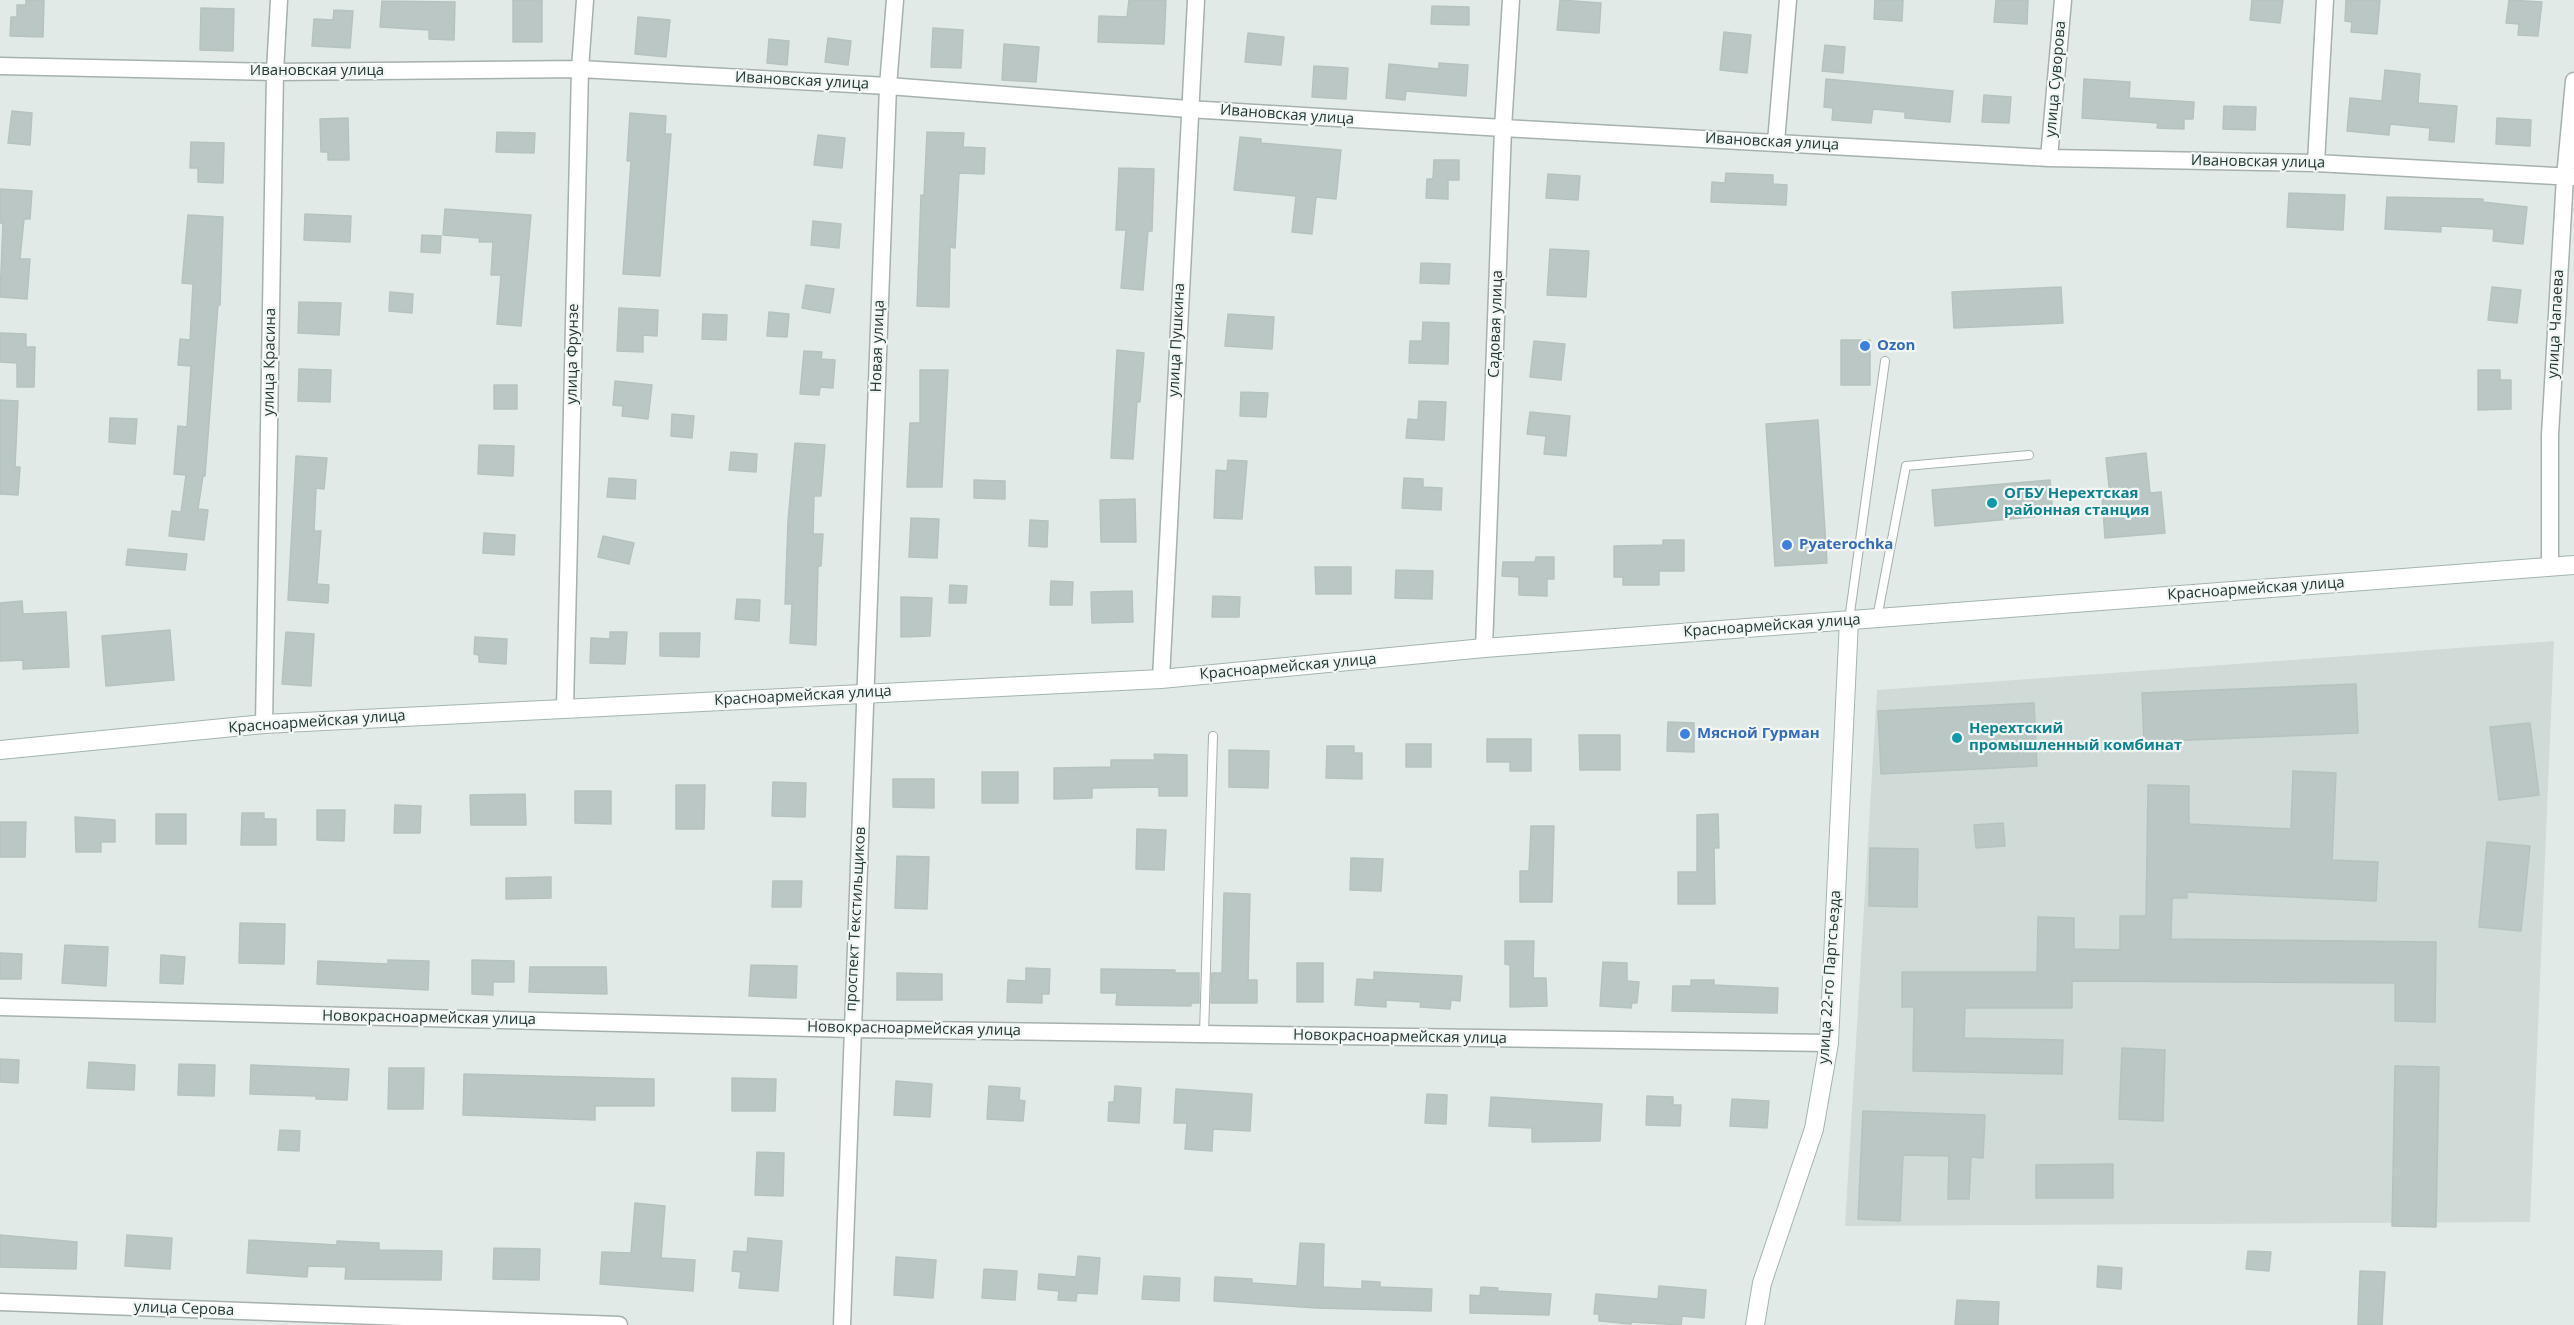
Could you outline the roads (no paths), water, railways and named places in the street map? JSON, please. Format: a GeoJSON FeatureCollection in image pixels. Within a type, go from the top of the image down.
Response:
{"type":"FeatureCollection","features":[{"type":"Feature","properties":{"kind":"street","name":"улица Красина"},"geometry":{"type":"LineString","coordinates":[[264,724],[279,0]]}},
{"type":"Feature","properties":{"kind":"street","name":"улица Фрунзе"},"geometry":{"type":"LineString","coordinates":[[565,708],[580,69],[585,0]]}},
{"type":"Feature","properties":{"kind":"street","name":"Новая улица"},"geometry":{"type":"LineString","coordinates":[[866,692],[888,86],[895,0]]}},
{"type":"Feature","properties":{"kind":"street","name":"улица Пушкина"},"geometry":{"type":"LineString","coordinates":[[1161,679],[1188,109],[1196,0]]}},
{"type":"Feature","properties":{"kind":"street","name":"Садовая улица"},"geometry":{"type":"LineString","coordinates":[[1484,648],[1503,128],[1511,0]]}},
{"type":"Feature","properties":{"kind":"street"},"geometry":{"type":"LineString","coordinates":[[1776,142],[1788,0]]}},
{"type":"Feature","properties":{"kind":"street","name":"улица Суворова"},"geometry":{"type":"LineString","coordinates":[[2049,158],[2063,0]]}},
{"type":"Feature","properties":{"kind":"street"},"geometry":{"type":"LineString","coordinates":[[2316,163],[2325,0]]}},
{"type":"Feature","properties":{"kind":"street","name":"Ивановская улица"},"geometry":{"type":"LineString","coordinates":[[0,66],[276,72],[580,69],[888,86],[1188,109],[2049,158],[2316,163],[2570,177]]}},
{"type":"Feature","properties":{"kind":"street","name":"улица Чапаева"},"geometry":{"type":"LineString","coordinates":[[2550,567],[2550,435],[2570,177],[2574,81]]}},
{"type":"Feature","properties":{"kind":"street","name":"Красноармейская улица"},"geometry":{"type":"LineString","coordinates":[[0,750],[264,724],[1161,679],[1484,648],[2574,565]]}},
{"type":"Feature","properties":{"kind":"street","name":"улица 22-го Партсъезда"},"geometry":{"type":"LineString","coordinates":[[1755,1325],[1761,1283],[1814,1129],[1829,1043],[1849,620]]}},
{"type":"Feature","properties":{"kind":"street","name":"проспект Текстильщиков"},"geometry":{"type":"LineString","coordinates":[[842,1325],[851,1029],[866,692]]}},
{"type":"Feature","properties":{"kind":"street","name":"Новокрасноармейская улица"},"geometry":{"type":"LineString","coordinates":[[0,1007],[851,1029],[1829,1043]]}},
{"type":"Feature","properties":{"kind":"street","name":"улица Серова"},"geometry":{"type":"LineString","coordinates":[[0,1302],[619,1325]]}},
{"type":"Feature","properties":{"kind":"lane"},"geometry":{"type":"LineString","coordinates":[[1849,620],[1885,361]]}},
{"type":"Feature","properties":{"kind":"lane"},"geometry":{"type":"LineString","coordinates":[[1876,618],[1906,466],[2029,455]]}},
{"type":"Feature","properties":{"kind":"lane"},"geometry":{"type":"LineString","coordinates":[[1204,1034],[1213,736]]}},
{"type":"Feature","properties":{"kind":"place","name":"Ozon"},"geometry":{"type":"Point","coordinates":[1865,346]}},
{"type":"Feature","properties":{"kind":"place","name":"ОГБУ Нерехтская районная станция"},"geometry":{"type":"Point","coordinates":[1992,503]}},
{"type":"Feature","properties":{"kind":"place","name":"Pyaterochka"},"geometry":{"type":"Point","coordinates":[1787,545]}},
{"type":"Feature","properties":{"kind":"place","name":"Мясной Гурман"},"geometry":{"type":"Point","coordinates":[1685,734]}},
{"type":"Feature","properties":{"kind":"place","name":"Нерехтский промышленный комбинат"},"geometry":{"type":"Point","coordinates":[1957,738]}}]}
